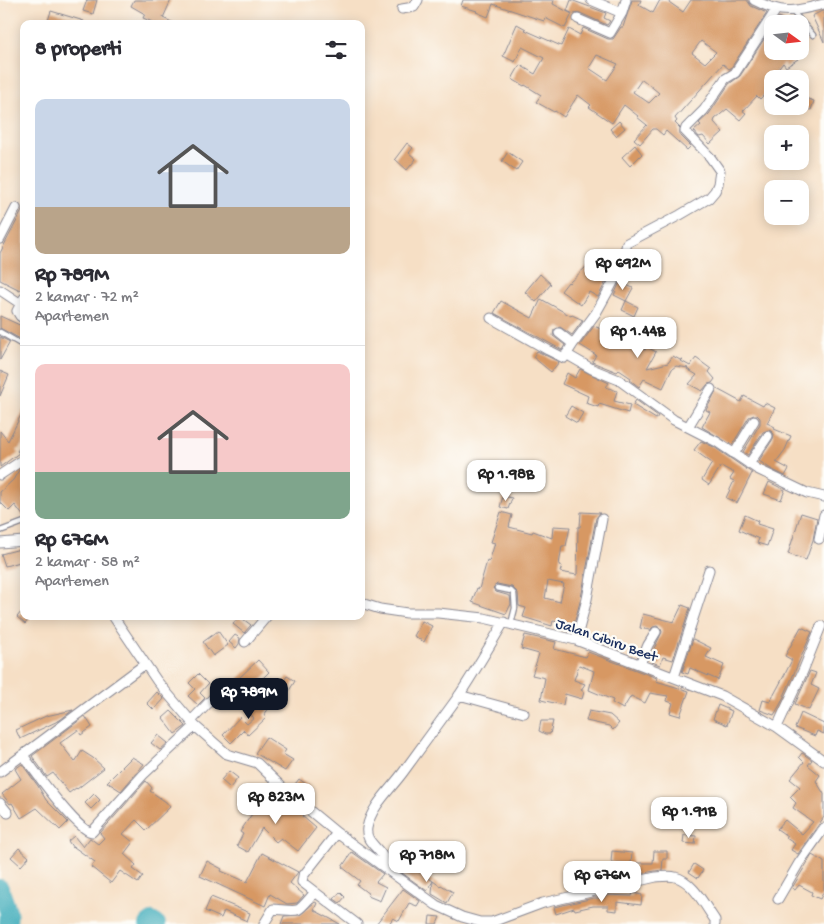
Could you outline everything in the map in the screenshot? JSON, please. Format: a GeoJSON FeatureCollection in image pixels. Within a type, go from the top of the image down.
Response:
{"type":"FeatureCollection","features":[{"type":"Feature","properties":{"kind":"street"},"geometry":{"type":"LineString","coordinates":[[402,9],[414,7],[418,0]]}},
{"type":"Feature","properties":{"kind":"street"},"geometry":{"type":"LineString","coordinates":[[591,0],[622,13]]}},
{"type":"Feature","properties":{"kind":"street"},"geometry":{"type":"LineString","coordinates":[[578,19],[610,33],[622,13],[626,0]]}},
{"type":"Feature","properties":{"kind":"street"},"geometry":{"type":"LineString","coordinates":[[758,1],[776,10],[793,12],[824,4]]}},
{"type":"Feature","properties":{"kind":"street"},"geometry":{"type":"LineString","coordinates":[[491,318],[564,358],[572,344],[596,313],[610,288],[622,265],[627,243],[709,198],[715,191],[720,171],[710,156],[686,131],[686,128],[704,110],[725,79],[735,73],[776,10]]}},
{"type":"Feature","properties":{"kind":"street"},"geometry":{"type":"LineString","coordinates":[[0,239],[16,208]]}},
{"type":"Feature","properties":{"kind":"street"},"geometry":{"type":"LineString","coordinates":[[0,290],[20,300]]}},
{"type":"Feature","properties":{"kind":"street"},"geometry":{"type":"LineString","coordinates":[[20,305],[17,311],[20,316]]}},
{"type":"Feature","properties":{"kind":"street"},"geometry":{"type":"LineString","coordinates":[[559,333],[572,344]]}},
{"type":"Feature","properties":{"kind":"street"},"geometry":{"type":"LineString","coordinates":[[566,354],[592,369],[618,380],[674,420],[717,442],[749,464],[807,493],[824,497]]}},
{"type":"Feature","properties":{"kind":"street"},"geometry":{"type":"LineString","coordinates":[[688,427],[711,389]]}},
{"type":"Feature","properties":{"kind":"street"},"geometry":{"type":"LineString","coordinates":[[734,454],[754,421]]}},
{"type":"Feature","properties":{"kind":"street"},"geometry":{"type":"LineString","coordinates":[[749,464],[768,436]]}},
{"type":"Feature","properties":{"kind":"street"},"geometry":{"type":"LineString","coordinates":[[0,475],[20,462]]}},
{"type":"Feature","properties":{"kind":"street"},"geometry":{"type":"LineString","coordinates":[[819,539],[824,515]]}},
{"type":"Feature","properties":{"kind":"street"},"geometry":{"type":"LineString","coordinates":[[576,640],[587,599],[602,518]]}},
{"type":"Feature","properties":{"kind":"street"},"geometry":{"type":"LineString","coordinates":[[0,543],[20,541]]}},
{"type":"Feature","properties":{"kind":"street"},"geometry":{"type":"LineString","coordinates":[[674,677],[709,570]]}},
{"type":"Feature","properties":{"kind":"street","name":"Jalan Cibiru Beet"},"geometry":{"type":"LineString","coordinates":[[365,605],[407,613],[438,614],[508,623],[576,640],[722,696],[776,727],[824,760]]}},
{"type":"Feature","properties":{"kind":"street"},"geometry":{"type":"LineString","coordinates":[[116,620],[157,681],[193,724],[226,754],[257,763],[286,791],[337,833],[436,905],[462,917],[480,922],[492,922],[552,901],[656,877],[674,876],[685,880],[694,890],[715,920],[715,924]]}},
{"type":"Feature","properties":{"kind":"street"},"geometry":{"type":"LineString","coordinates":[[245,642],[264,620]]}},
{"type":"Feature","properties":{"kind":"street"},"geometry":{"type":"LineString","coordinates":[[385,867],[384,857],[368,840],[367,834],[367,826],[379,801],[459,695],[508,623]]}},
{"type":"Feature","properties":{"kind":"street"},"geometry":{"type":"LineString","coordinates":[[776,727],[803,671],[821,626]]}},
{"type":"Feature","properties":{"kind":"street"},"geometry":{"type":"LineString","coordinates":[[640,664],[656,632]]}},
{"type":"Feature","properties":{"kind":"street"},"geometry":{"type":"LineString","coordinates":[[0,772],[146,664]]}},
{"type":"Feature","properties":{"kind":"street"},"geometry":{"type":"LineString","coordinates":[[23,755],[42,782],[76,822],[86,831],[92,832],[143,775],[193,724],[220,692]]}},
{"type":"Feature","properties":{"kind":"street"},"geometry":{"type":"LineString","coordinates":[[459,695],[524,713]]}},
{"type":"Feature","properties":{"kind":"street"},"geometry":{"type":"LineString","coordinates":[[0,803],[8,813]]}},
{"type":"Feature","properties":{"kind":"street"},"geometry":{"type":"LineString","coordinates":[[778,899],[799,863],[824,828]]}},
{"type":"Feature","properties":{"kind":"street"},"geometry":{"type":"LineString","coordinates":[[337,833],[303,876],[302,882],[357,924]]}},
{"type":"Feature","properties":{"kind":"street"},"geometry":{"type":"LineString","coordinates":[[264,924],[273,909],[295,912],[300,909],[314,892]]}},
{"type":"Feature","properties":{"kind":"lane"},"geometry":{"type":"LineString","coordinates":[[793,12],[813,35]]}},
{"type":"Feature","properties":{"kind":"lane"},"geometry":{"type":"LineString","coordinates":[[0,332],[20,344]]}},
{"type":"Feature","properties":{"kind":"lane"},"geometry":{"type":"LineString","coordinates":[[0,531],[20,524]]}},
{"type":"Feature","properties":{"kind":"lane"},"geometry":{"type":"LineString","coordinates":[[497,588],[511,591],[514,594],[515,608],[508,623]]}},
{"type":"Feature","properties":{"kind":"building"},"geometry":{"type":"Polygon","coordinates":[[[87,0],[97,0],[93,14],[83,11],[87,0]]]}},
{"type":"Feature","properties":{"kind":"building"},"geometry":{"type":"Polygon","coordinates":[[[134,0],[171,0],[163,18],[167,20],[148,20],[143,18],[145,14],[131,6],[134,0]]]}},
{"type":"Feature","properties":{"kind":"building"},"geometry":{"type":"Polygon","coordinates":[[[463,0],[554,0],[553,4],[572,14],[565,28],[545,18],[544,21],[493,4],[488,17],[461,6],[463,0]]]}},
{"type":"Feature","properties":{"kind":"building"},"geometry":{"type":"Polygon","coordinates":[[[571,0],[606,13],[604,18],[610,21],[607,25],[580,13],[574,14],[567,11],[571,0]]]}},
{"type":"Feature","properties":{"kind":"building"},"geometry":{"type":"Polygon","coordinates":[[[632,0],[641,0],[639,5],[653,13],[660,0],[666,0],[683,12],[691,0],[747,0],[751,6],[767,13],[731,68],[729,69],[723,64],[675,118],[677,121],[675,123],[680,128],[680,135],[691,146],[687,150],[666,131],[663,135],[656,129],[653,129],[640,144],[634,139],[647,125],[624,105],[612,123],[589,107],[591,105],[578,95],[564,117],[554,112],[536,102],[541,95],[512,79],[520,65],[535,74],[544,58],[522,47],[515,62],[503,56],[517,24],[525,30],[561,46],[569,29],[580,35],[583,28],[608,39],[613,39],[621,27],[623,27],[632,0]],[[701,41],[692,53],[705,63],[716,52],[701,41]],[[597,55],[589,68],[607,80],[618,64],[597,55]],[[642,79],[633,92],[649,103],[659,93],[642,79]]]}},
{"type":"Feature","properties":{"kind":"building"},"geometry":{"type":"Polygon","coordinates":[[[824,10],[824,42],[812,16],[824,10]]]}},
{"type":"Feature","properties":{"kind":"building"},"geometry":{"type":"Polygon","coordinates":[[[51,11],[81,20],[48,20],[51,11]]]}},
{"type":"Feature","properties":{"kind":"building"},"geometry":{"type":"Polygon","coordinates":[[[764,39],[764,60],[796,60],[786,67],[783,63],[778,70],[764,70],[764,95],[760,99],[757,96],[743,111],[746,113],[740,120],[727,109],[715,119],[714,122],[723,132],[710,144],[703,136],[699,137],[694,131],[701,125],[699,123],[709,114],[729,84],[740,76],[764,39]]]}},
{"type":"Feature","properties":{"kind":"building"},"geometry":{"type":"Polygon","coordinates":[[[809,99],[814,101],[811,110],[809,110],[809,99]]]}},
{"type":"Feature","properties":{"kind":"building"},"geometry":{"type":"Polygon","coordinates":[[[619,121],[625,128],[616,136],[610,129],[619,121]]]}},
{"type":"Feature","properties":{"kind":"building"},"geometry":{"type":"Polygon","coordinates":[[[407,143],[413,148],[409,153],[416,159],[407,170],[395,159],[407,143]]]}},
{"type":"Feature","properties":{"kind":"building"},"geometry":{"type":"Polygon","coordinates":[[[635,145],[642,154],[630,166],[622,157],[635,145]]]}},
{"type":"Feature","properties":{"kind":"building"},"geometry":{"type":"Polygon","coordinates":[[[508,152],[522,162],[516,171],[502,161],[508,152]]]}},
{"type":"Feature","properties":{"kind":"building"},"geometry":{"type":"Polygon","coordinates":[[[20,215],[20,290],[0,280],[0,253],[20,215]]]}},
{"type":"Feature","properties":{"kind":"building"},"geometry":{"type":"Polygon","coordinates":[[[599,258],[612,270],[598,297],[589,292],[581,305],[561,291],[568,282],[587,266],[590,269],[599,258]]]}},
{"type":"Feature","properties":{"kind":"building"},"geometry":{"type":"Polygon","coordinates":[[[540,274],[551,284],[536,302],[525,292],[540,274]]]}},
{"type":"Feature","properties":{"kind":"building"},"geometry":{"type":"Polygon","coordinates":[[[620,282],[633,288],[626,301],[614,295],[620,282]]]}},
{"type":"Feature","properties":{"kind":"building"},"geometry":{"type":"Polygon","coordinates":[[[541,299],[571,316],[583,320],[572,335],[560,327],[554,330],[553,336],[565,345],[562,350],[494,313],[501,301],[532,318],[541,299]]]}},
{"type":"Feature","properties":{"kind":"building"},"geometry":{"type":"Polygon","coordinates":[[[626,301],[638,307],[634,316],[622,310],[626,301]]]}},
{"type":"Feature","properties":{"kind":"building"},"geometry":{"type":"Polygon","coordinates":[[[0,316],[20,325],[20,339],[0,328],[0,316]]]}},
{"type":"Feature","properties":{"kind":"building"},"geometry":{"type":"Polygon","coordinates":[[[615,321],[626,328],[622,335],[645,350],[647,347],[656,352],[647,368],[668,363],[673,356],[680,360],[683,359],[681,361],[690,366],[696,358],[711,369],[709,372],[715,379],[702,391],[689,384],[697,375],[688,368],[676,366],[672,369],[663,388],[644,379],[639,387],[630,380],[631,378],[619,370],[617,372],[592,362],[596,355],[580,345],[594,326],[608,332],[615,321]]]}},
{"type":"Feature","properties":{"kind":"building"},"geometry":{"type":"Polygon","coordinates":[[[0,337],[10,342],[0,360],[0,337]]]}},
{"type":"Feature","properties":{"kind":"building"},"geometry":{"type":"Polygon","coordinates":[[[537,351],[559,362],[551,372],[533,357],[537,351]]]}},
{"type":"Feature","properties":{"kind":"building"},"geometry":{"type":"Polygon","coordinates":[[[580,369],[609,383],[606,387],[617,391],[614,401],[630,405],[628,413],[599,404],[598,407],[586,403],[588,396],[562,384],[567,373],[575,378],[580,369]]]}},
{"type":"Feature","properties":{"kind":"building"},"geometry":{"type":"Polygon","coordinates":[[[0,371],[9,375],[0,396],[0,371]]]}},
{"type":"Feature","properties":{"kind":"building"},"geometry":{"type":"Polygon","coordinates":[[[717,389],[741,402],[744,396],[763,406],[765,403],[775,408],[767,423],[775,427],[774,429],[791,436],[785,450],[776,462],[789,469],[785,476],[758,462],[773,439],[774,434],[771,431],[763,432],[748,455],[743,452],[760,424],[760,418],[757,415],[749,417],[732,445],[702,427],[710,412],[706,410],[717,389]]]}},
{"type":"Feature","properties":{"kind":"building"},"geometry":{"type":"Polygon","coordinates":[[[636,400],[658,416],[656,419],[633,405],[636,400]]]}},
{"type":"Feature","properties":{"kind":"building"},"geometry":{"type":"Polygon","coordinates":[[[571,406],[583,413],[577,423],[565,416],[571,406]]]}},
{"type":"Feature","properties":{"kind":"building"},"geometry":{"type":"Polygon","coordinates":[[[20,417],[20,447],[17,451],[19,453],[0,467],[0,431],[8,441],[20,417]]]}},
{"type":"Feature","properties":{"kind":"building"},"geometry":{"type":"Polygon","coordinates":[[[701,441],[714,447],[752,473],[737,503],[726,498],[734,481],[730,479],[734,473],[721,466],[709,485],[702,480],[712,463],[694,450],[701,441]]]}},
{"type":"Feature","properties":{"kind":"building"},"geometry":{"type":"Polygon","coordinates":[[[19,470],[20,512],[15,505],[9,511],[0,502],[0,492],[13,480],[19,470]]]}},
{"type":"Feature","properties":{"kind":"building"},"geometry":{"type":"Polygon","coordinates":[[[769,482],[785,490],[781,500],[764,494],[769,482]]]}},
{"type":"Feature","properties":{"kind":"building"},"geometry":{"type":"Polygon","coordinates":[[[503,496],[512,498],[508,509],[500,507],[503,496]]]}},
{"type":"Feature","properties":{"kind":"building"},"geometry":{"type":"Polygon","coordinates":[[[501,512],[512,515],[509,527],[532,533],[533,531],[552,538],[553,526],[570,527],[566,546],[562,546],[559,565],[562,566],[560,572],[577,575],[578,527],[580,527],[581,512],[600,513],[596,518],[581,598],[572,632],[567,631],[569,624],[553,621],[552,626],[523,617],[526,608],[519,606],[518,593],[512,587],[497,584],[493,588],[496,592],[510,596],[511,604],[506,614],[472,602],[477,588],[479,589],[487,561],[489,562],[495,543],[491,542],[501,512]],[[548,581],[545,598],[560,602],[564,584],[548,581]]]}},
{"type":"Feature","properties":{"kind":"building"},"geometry":{"type":"Polygon","coordinates":[[[801,513],[817,518],[813,540],[806,560],[788,554],[801,513]]]}},
{"type":"Feature","properties":{"kind":"building"},"geometry":{"type":"Polygon","coordinates":[[[745,515],[758,521],[757,524],[773,529],[767,546],[757,543],[759,539],[739,530],[745,515]]]}},
{"type":"Feature","properties":{"kind":"building"},"geometry":{"type":"Polygon","coordinates":[[[20,549],[20,562],[5,566],[1,554],[20,549]]]}},
{"type":"Feature","properties":{"kind":"building"},"geometry":{"type":"Polygon","coordinates":[[[682,605],[690,608],[673,660],[663,657],[660,665],[652,662],[649,659],[662,632],[657,626],[650,630],[640,628],[643,614],[674,622],[682,605]]]}},
{"type":"Feature","properties":{"kind":"building"},"geometry":{"type":"Polygon","coordinates":[[[20,620],[28,620],[25,624],[20,620]]]}},
{"type":"Feature","properties":{"kind":"building"},"geometry":{"type":"Polygon","coordinates":[[[236,620],[244,620],[251,625],[244,633],[233,624],[236,620]]]}},
{"type":"Feature","properties":{"kind":"building"},"geometry":{"type":"Polygon","coordinates":[[[422,621],[432,626],[424,642],[414,636],[422,621]]]}},
{"type":"Feature","properties":{"kind":"building"},"geometry":{"type":"Polygon","coordinates":[[[801,627],[812,632],[781,703],[774,715],[760,710],[763,700],[770,702],[792,660],[785,656],[801,627]]]}},
{"type":"Feature","properties":{"kind":"building"},"geometry":{"type":"Polygon","coordinates":[[[218,631],[228,645],[213,656],[203,642],[218,631]]]}},
{"type":"Feature","properties":{"kind":"building"},"geometry":{"type":"Polygon","coordinates":[[[235,635],[240,638],[236,648],[229,642],[235,635]]]}},
{"type":"Feature","properties":{"kind":"building"},"geometry":{"type":"Polygon","coordinates":[[[525,635],[556,642],[554,649],[586,657],[588,652],[657,678],[656,681],[689,691],[680,716],[670,713],[673,703],[667,701],[668,696],[650,693],[645,703],[631,696],[623,709],[612,703],[613,700],[589,690],[594,671],[579,665],[574,680],[585,684],[581,690],[584,692],[582,699],[565,694],[563,705],[541,700],[545,678],[532,675],[539,654],[521,649],[525,635]]]}},
{"type":"Feature","properties":{"kind":"building"},"geometry":{"type":"Polygon","coordinates":[[[693,639],[711,648],[706,657],[724,665],[718,680],[690,668],[688,674],[682,672],[693,639]]]}},
{"type":"Feature","properties":{"kind":"building"},"geometry":{"type":"Polygon","coordinates":[[[258,660],[269,672],[250,691],[238,679],[258,660]]]}},
{"type":"Feature","properties":{"kind":"building"},"geometry":{"type":"Polygon","coordinates":[[[810,671],[816,673],[811,685],[819,689],[809,710],[795,704],[810,671]]]}},
{"type":"Feature","properties":{"kind":"building"},"geometry":{"type":"Polygon","coordinates":[[[198,674],[208,684],[200,693],[205,698],[198,705],[188,696],[195,689],[189,683],[198,674]]]}},
{"type":"Feature","properties":{"kind":"building"},"geometry":{"type":"Polygon","coordinates":[[[287,676],[295,681],[287,694],[279,688],[287,676]]]}},
{"type":"Feature","properties":{"kind":"building"},"geometry":{"type":"Polygon","coordinates":[[[157,692],[164,699],[154,710],[147,703],[157,692]]]}},
{"type":"Feature","properties":{"kind":"building"},"geometry":{"type":"Polygon","coordinates":[[[261,696],[272,704],[264,715],[266,718],[248,735],[244,730],[231,743],[223,735],[240,717],[247,724],[254,718],[246,709],[261,696]]]}},
{"type":"Feature","properties":{"kind":"building"},"geometry":{"type":"Polygon","coordinates":[[[718,705],[732,711],[727,725],[713,719],[718,705]]]}},
{"type":"Feature","properties":{"kind":"building"},"geometry":{"type":"Polygon","coordinates":[[[73,710],[60,720],[20,739],[16,730],[46,716],[73,710]]]}},
{"type":"Feature","properties":{"kind":"building"},"geometry":{"type":"Polygon","coordinates":[[[171,711],[186,726],[175,734],[163,718],[171,711]]]}},
{"type":"Feature","properties":{"kind":"building"},"geometry":{"type":"Polygon","coordinates":[[[589,711],[610,715],[619,723],[613,730],[609,726],[586,721],[589,711]]]}},
{"type":"Feature","properties":{"kind":"building"},"geometry":{"type":"Polygon","coordinates":[[[801,713],[824,724],[824,734],[817,731],[815,736],[795,728],[801,713]]]}},
{"type":"Feature","properties":{"kind":"building"},"geometry":{"type":"Polygon","coordinates":[[[85,716],[92,727],[81,735],[78,730],[60,743],[75,762],[82,751],[104,768],[69,793],[53,773],[47,777],[32,756],[85,716]]]}},
{"type":"Feature","properties":{"kind":"building"},"geometry":{"type":"Polygon","coordinates":[[[541,721],[553,721],[550,734],[539,731],[541,721]]]}},
{"type":"Feature","properties":{"kind":"building"},"geometry":{"type":"Polygon","coordinates":[[[158,735],[168,743],[160,750],[151,743],[158,735]]]}},
{"type":"Feature","properties":{"kind":"building"},"geometry":{"type":"Polygon","coordinates":[[[266,737],[286,750],[283,754],[293,760],[285,771],[255,753],[266,737]]]}},
{"type":"Feature","properties":{"kind":"building"},"geometry":{"type":"Polygon","coordinates":[[[802,753],[812,760],[808,765],[820,775],[816,781],[824,794],[824,817],[798,854],[791,850],[795,844],[777,829],[785,820],[802,834],[813,822],[793,808],[796,803],[790,797],[800,787],[790,779],[804,762],[799,757],[802,753]]]}},
{"type":"Feature","properties":{"kind":"building"},"geometry":{"type":"Polygon","coordinates":[[[132,757],[144,764],[121,791],[107,782],[132,757]]]}},
{"type":"Feature","properties":{"kind":"building"},"geometry":{"type":"Polygon","coordinates":[[[22,764],[46,800],[68,822],[60,830],[37,808],[21,818],[12,803],[10,804],[2,794],[21,779],[15,769],[22,764]]]}},
{"type":"Feature","properties":{"kind":"building"},"geometry":{"type":"Polygon","coordinates":[[[229,771],[238,778],[230,788],[221,780],[229,771]]]}},
{"type":"Feature","properties":{"kind":"building"},"geometry":{"type":"Polygon","coordinates":[[[299,779],[309,786],[301,796],[292,788],[299,779]]]}},
{"type":"Feature","properties":{"kind":"building"},"geometry":{"type":"Polygon","coordinates":[[[146,781],[152,788],[150,791],[170,807],[146,830],[136,820],[123,834],[133,842],[124,854],[136,865],[133,869],[143,876],[138,883],[120,871],[111,883],[91,867],[95,862],[73,848],[68,841],[74,836],[83,847],[90,838],[98,844],[104,838],[100,833],[146,781]]]}},
{"type":"Feature","properties":{"kind":"building"},"geometry":{"type":"Polygon","coordinates":[[[94,794],[100,800],[91,809],[85,803],[94,794]]]}},
{"type":"Feature","properties":{"kind":"building"},"geometry":{"type":"Polygon","coordinates":[[[265,794],[287,809],[292,804],[316,828],[298,851],[281,838],[276,842],[262,828],[248,852],[237,846],[243,834],[240,832],[265,794]]]}},
{"type":"Feature","properties":{"kind":"building"},"geometry":{"type":"Polygon","coordinates":[[[684,835],[696,836],[695,844],[683,843],[684,835]]]}},
{"type":"Feature","properties":{"kind":"building"},"geometry":{"type":"Polygon","coordinates":[[[19,848],[29,857],[21,866],[11,857],[19,848]]]}},
{"type":"Feature","properties":{"kind":"building"},"geometry":{"type":"Polygon","coordinates":[[[612,851],[632,853],[631,864],[611,862],[612,851]]]}},
{"type":"Feature","properties":{"kind":"building"},"geometry":{"type":"Polygon","coordinates":[[[654,851],[667,851],[667,859],[663,859],[662,870],[635,876],[635,863],[653,863],[654,851]]]}},
{"type":"Feature","properties":{"kind":"building"},"geometry":{"type":"Polygon","coordinates":[[[352,852],[383,874],[376,882],[386,887],[380,901],[368,896],[369,894],[357,885],[360,881],[342,867],[352,852]]]}},
{"type":"Feature","properties":{"kind":"building"},"geometry":{"type":"Polygon","coordinates":[[[262,853],[298,872],[290,883],[304,895],[297,903],[287,904],[270,894],[265,906],[200,876],[207,861],[222,869],[221,871],[247,882],[262,853]]]}},
{"type":"Feature","properties":{"kind":"building"},"geometry":{"type":"Polygon","coordinates":[[[812,855],[824,862],[824,891],[820,899],[811,895],[812,892],[799,885],[795,890],[792,888],[812,855]]]}},
{"type":"Feature","properties":{"kind":"building"},"geometry":{"type":"Polygon","coordinates":[[[408,864],[415,869],[417,866],[425,871],[423,874],[433,881],[427,891],[402,873],[408,864]]]}},
{"type":"Feature","properties":{"kind":"building"},"geometry":{"type":"Polygon","coordinates":[[[694,864],[703,870],[698,878],[689,872],[694,864]]]}},
{"type":"Feature","properties":{"kind":"building"},"geometry":{"type":"Polygon","coordinates":[[[433,881],[453,892],[447,903],[432,894],[433,881]]]}},
{"type":"Feature","properties":{"kind":"building"},"geometry":{"type":"Polygon","coordinates":[[[403,889],[420,901],[417,906],[409,903],[399,921],[393,918],[389,924],[376,924],[403,889]]]}},
{"type":"Feature","properties":{"kind":"building"},"geometry":{"type":"Polygon","coordinates":[[[340,892],[345,897],[340,903],[334,899],[340,892]]]}},
{"type":"Feature","properties":{"kind":"building"},"geometry":{"type":"Polygon","coordinates":[[[633,893],[642,895],[641,905],[617,902],[617,911],[608,910],[608,906],[593,906],[575,910],[574,908],[556,914],[554,907],[594,898],[604,898],[606,895],[632,896],[633,893]]]}},
{"type":"Feature","properties":{"kind":"building"},"geometry":{"type":"Polygon","coordinates":[[[211,897],[250,913],[247,921],[224,911],[221,918],[205,911],[211,897]]]}},
{"type":"Feature","properties":{"kind":"building"},"geometry":{"type":"Polygon","coordinates":[[[315,902],[317,903],[314,910],[340,924],[281,924],[284,916],[300,915],[315,902]]]}},
{"type":"Feature","properties":{"kind":"building"},"geometry":{"type":"Polygon","coordinates":[[[430,916],[440,917],[437,924],[429,924],[430,916]]]}},
{"type":"Feature","properties":{"kind":"waterway"},"geometry":{"type":"LineString","coordinates":[[0,888],[9,913],[8,924]]}},
{"type":"Feature","properties":{"kind":"waterway"},"geometry":{"type":"LineString","coordinates":[[148,924],[152,921],[157,924]]}}]}
